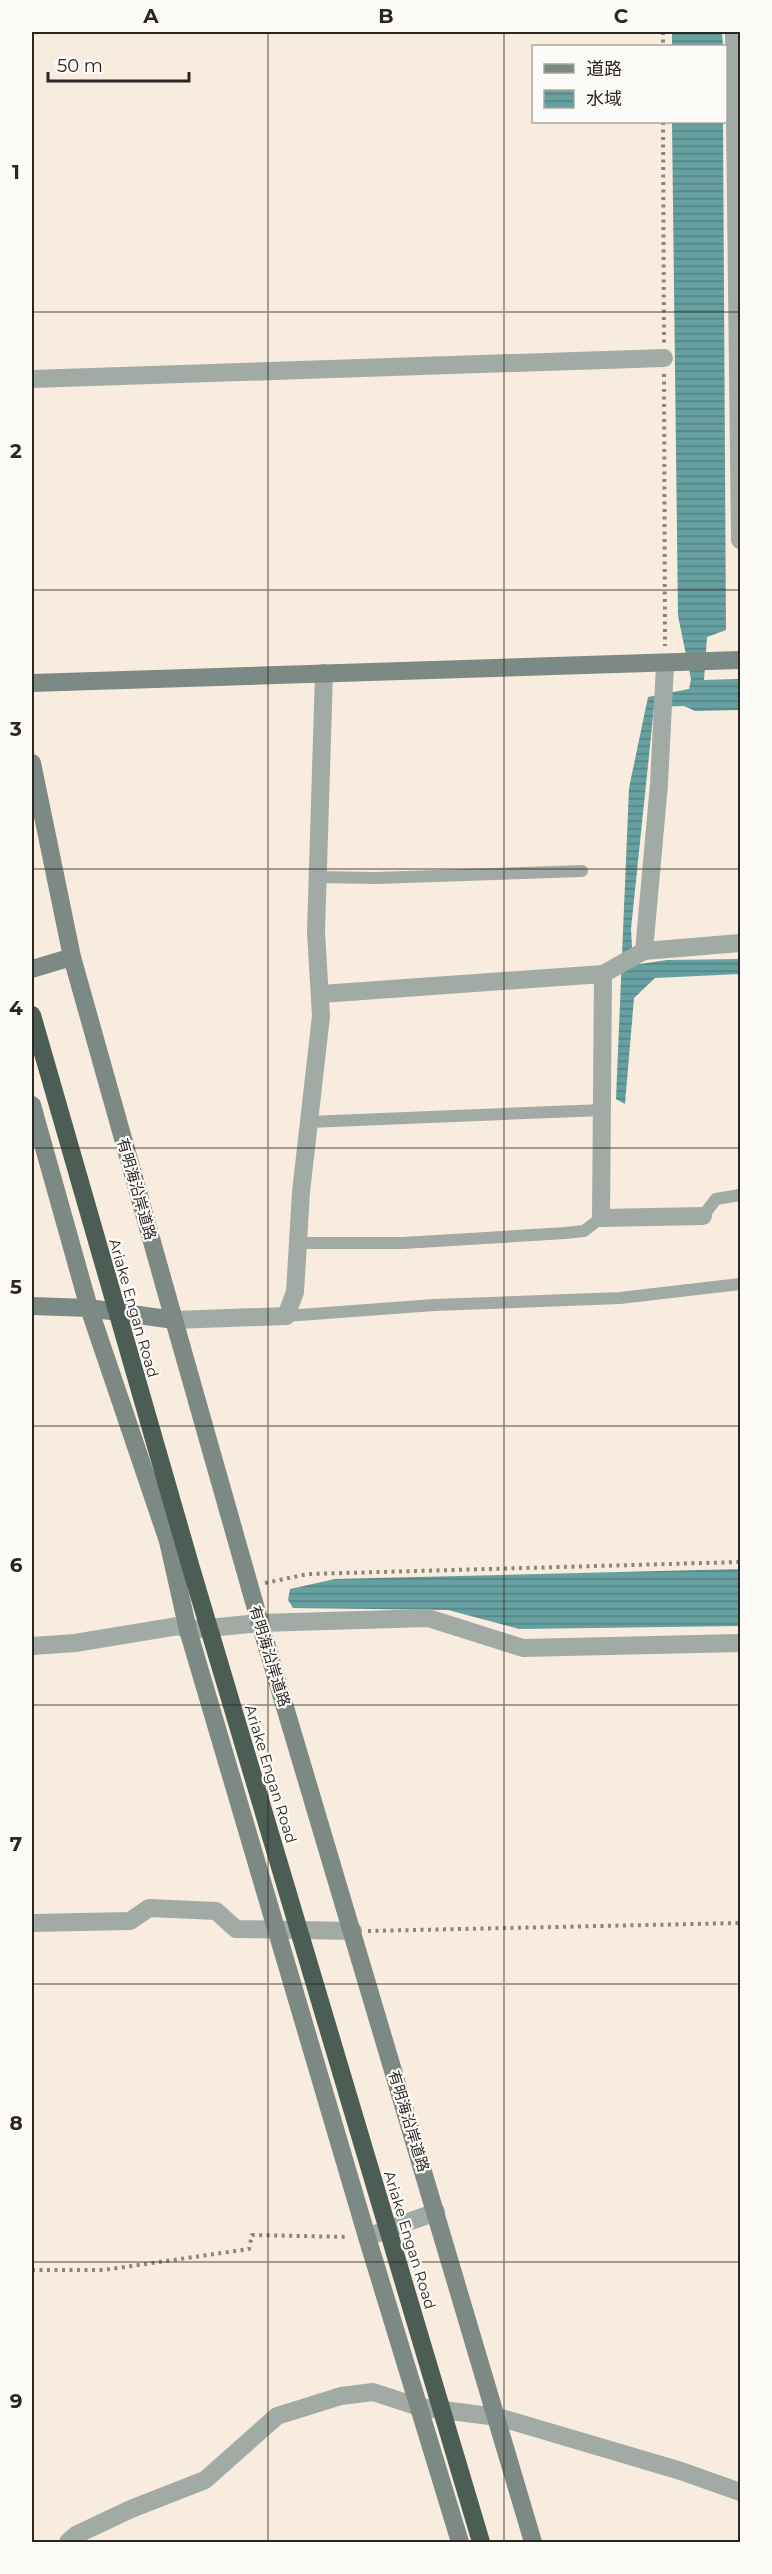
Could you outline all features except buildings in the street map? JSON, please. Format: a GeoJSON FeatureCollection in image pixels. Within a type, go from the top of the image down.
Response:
{"type":"FeatureCollection","features":[{"type":"Feature","properties":{"kind":"highway","name":"Ariake Engan Road"},"geometry":{"type":"LineString","coordinates":[[32,1015],[187,1556],[481,2542]]}},
{"type":"Feature","properties":{"kind":"main road"},"geometry":{"type":"LineString","coordinates":[[32,683],[665,665],[741,660]]}},
{"type":"Feature","properties":{"kind":"main road","name":"有明海沿岸道路"},"geometry":{"type":"LineString","coordinates":[[32,763],[72,957],[174,1320],[249,1586],[498,2417],[533,2542]]}},
{"type":"Feature","properties":{"kind":"main road"},"geometry":{"type":"LineString","coordinates":[[32,969],[72,957]]}},
{"type":"Feature","properties":{"kind":"main road"},"geometry":{"type":"LineString","coordinates":[[32,1105],[89,1308],[168,1541],[188,1630],[367,2237],[460,2542]]}},
{"type":"Feature","properties":{"kind":"main road"},"geometry":{"type":"LineString","coordinates":[[32,1306],[89,1308],[174,1320]]}},
{"type":"Feature","properties":{"kind":"street"},"geometry":{"type":"LineString","coordinates":[[734,32],[737,66],[741,540]]}},
{"type":"Feature","properties":{"kind":"street"},"geometry":{"type":"LineString","coordinates":[[32,379],[664,358]]}},
{"type":"Feature","properties":{"kind":"street"},"geometry":{"type":"LineString","coordinates":[[644,951],[659,784],[665,665]]}},
{"type":"Feature","properties":{"kind":"street"},"geometry":{"type":"LineString","coordinates":[[174,1320],[286,1316],[295,1292],[309,1122],[321,1016],[316,932],[324,673]]}},
{"type":"Feature","properties":{"kind":"street"},"geometry":{"type":"LineString","coordinates":[[321,994],[603,974],[644,951],[741,943]]}},
{"type":"Feature","properties":{"kind":"street"},"geometry":{"type":"LineString","coordinates":[[603,974],[601,1218],[703,1216]]}},
{"type":"Feature","properties":{"kind":"street"},"geometry":{"type":"LineString","coordinates":[[32,1646],[75,1643],[178,1626],[188,1630],[260,1623],[428,1618],[523,1648],[741,1643]]}},
{"type":"Feature","properties":{"kind":"street"},"geometry":{"type":"LineString","coordinates":[[32,1923],[130,1921],[149,1908],[216,1911],[236,1929],[353,1931]]}},
{"type":"Feature","properties":{"kind":"street"},"geometry":{"type":"LineString","coordinates":[[367,2237],[436,2212]]}},
{"type":"Feature","properties":{"kind":"street"},"geometry":{"type":"LineString","coordinates":[[68,2542],[76,2535],[131,2509],[205,2480],[278,2416],[341,2396],[374,2392],[419,2407],[498,2417],[681,2471],[741,2492]]}},
{"type":"Feature","properties":{"kind":"lane"},"geometry":{"type":"LineString","coordinates":[[317,877],[582,871]]}},
{"type":"Feature","properties":{"kind":"lane"},"geometry":{"type":"LineString","coordinates":[[309,1122],[602,1110]]}},
{"type":"Feature","properties":{"kind":"lane"},"geometry":{"type":"LineString","coordinates":[[703,1216],[716,1199],[741,1195]]}},
{"type":"Feature","properties":{"kind":"lane"},"geometry":{"type":"LineString","coordinates":[[298,1243],[403,1243],[565,1233],[584,1231],[601,1218]]}},
{"type":"Feature","properties":{"kind":"lane"},"geometry":{"type":"LineString","coordinates":[[286,1316],[434,1305],[620,1298],[741,1284]]}},
{"type":"Feature","properties":{"kind":"path"},"geometry":{"type":"LineString","coordinates":[[663,123],[665,665]]}},
{"type":"Feature","properties":{"kind":"path"},"geometry":{"type":"LineString","coordinates":[[249,1586],[308,1574],[741,1562]]}},
{"type":"Feature","properties":{"kind":"path"},"geometry":{"type":"LineString","coordinates":[[353,1931],[741,1923]]}},
{"type":"Feature","properties":{"kind":"path"},"geometry":{"type":"LineString","coordinates":[[32,2270],[104,2270],[249,2249],[252,2235],[367,2237]]}},
{"type":"Feature","properties":{"kind":"water"},"geometry":{"type":"Polygon","coordinates":[[[672,32],[722,32],[723,45],[672,45],[672,32]]]}},
{"type":"Feature","properties":{"kind":"water"},"geometry":{"type":"Polygon","coordinates":[[[672,123],[723,123],[726,630],[707,637],[704,680],[740,679],[740,710],[695,711],[684,706],[654,707],[631,929],[633,965],[667,960],[740,959],[740,974],[655,978],[634,998],[625,1104],[616,1099],[629,788],[648,697],[689,689],[691,679],[678,616],[672,123]]]}},
{"type":"Feature","properties":{"kind":"water"},"geometry":{"type":"Polygon","coordinates":[[[740,1569],[740,1626],[519,1629],[448,1610],[293,1608],[288,1600],[290,1589],[335,1579],[740,1569]]]}}]}
